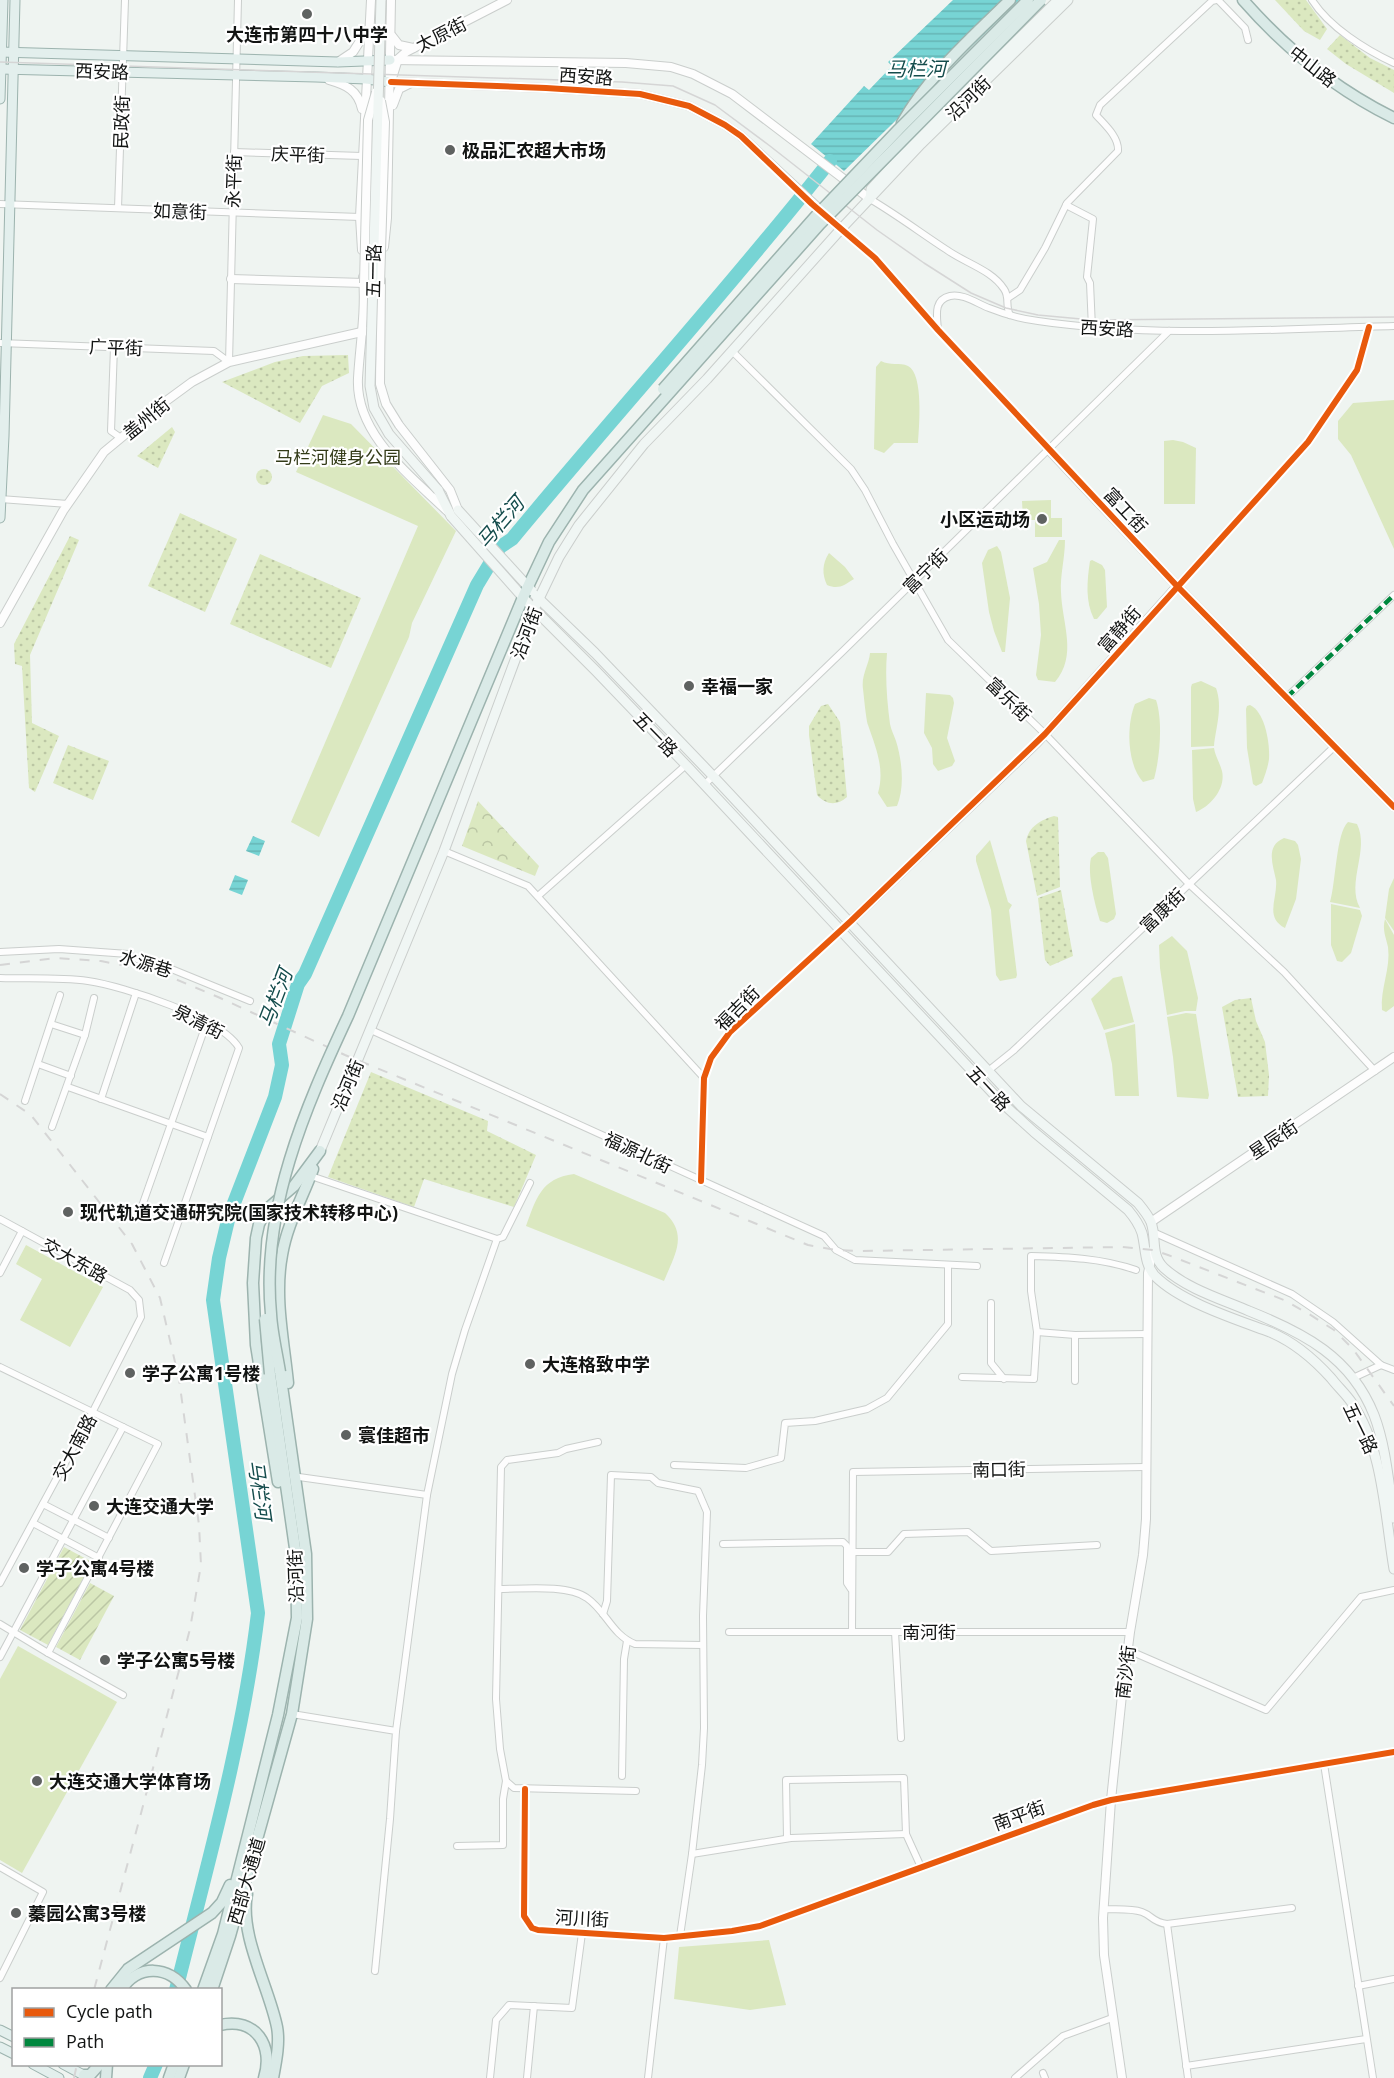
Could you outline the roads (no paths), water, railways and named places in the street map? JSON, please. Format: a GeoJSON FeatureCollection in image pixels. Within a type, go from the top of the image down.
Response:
{"type":"FeatureCollection","features":[{"type":"Feature","properties":{"kind":"highway"},"geometry":{"type":"LineString","coordinates":[[899,129],[909,110],[942,67],[1010,0]]}},
{"type":"Feature","properties":{"kind":"highway"},"geometry":{"type":"LineString","coordinates":[[275,1373],[264,1313],[265,1259],[269,1218],[279,1170],[318,1065],[342,1013],[518,593],[544,538],[578,486],[814,218],[1028,0]]}},
{"type":"Feature","properties":{"kind":"highway"},"geometry":{"type":"LineString","coordinates":[[275,1373],[270,1313],[271,1260],[275,1219],[285,1172],[324,1068],[549,542],[583,490],[820,224],[1041,0]]}},
{"type":"Feature","properties":{"kind":"highway","name":"中山路"},"geometry":{"type":"LineString","coordinates":[[1243,0],[1307,64],[1359,99],[1394,118]]}},
{"type":"Feature","properties":{"kind":"highway"},"geometry":{"type":"LineString","coordinates":[[282,1255],[293,1216],[320,1151]]}},
{"type":"Feature","properties":{"kind":"highway"},"geometry":{"type":"LineString","coordinates":[[297,1618],[279,1483],[256,1345],[254,1294],[256,1238],[259,1224],[266,1210],[281,1199],[308,1169],[320,1151]]}},
{"type":"Feature","properties":{"kind":"highway"},"geometry":{"type":"LineString","coordinates":[[281,1199],[289,1206],[279,1297],[304,1542]]}},
{"type":"Feature","properties":{"kind":"highway","name":"沿河街"},"geometry":{"type":"LineString","coordinates":[[275,1373],[304,1542],[307,1619],[292,1714],[275,1771]]}},
{"type":"Feature","properties":{"kind":"highway","name":"沿河街"},"geometry":{"type":"LineString","coordinates":[[263,1775],[278,1715],[297,1618],[296,1555],[275,1373]]}},
{"type":"Feature","properties":{"kind":"highway","name":"西部大通道"},"geometry":{"type":"LineString","coordinates":[[212,1988],[230,1936],[275,1771]]}},
{"type":"Feature","properties":{"kind":"highway","name":"西部大通道"},"geometry":{"type":"LineString","coordinates":[[203,1988],[223,1934],[263,1775]]}},
{"type":"Feature","properties":{"kind":"highway"},"geometry":{"type":"LineString","coordinates":[[266,1809],[245,1900],[249,1933],[257,1966],[277,2028],[278,2050],[273,2078]]}},
{"type":"Feature","properties":{"kind":"highway"},"geometry":{"type":"LineString","coordinates":[[112,1988],[129,1969],[212,1913],[222,1902],[252,1819]]}},
{"type":"Feature","properties":{"kind":"highway"},"geometry":{"type":"LineString","coordinates":[[124,1986],[141,1972],[151,1970],[172,1975],[185,1988]]}},
{"type":"Feature","properties":{"kind":"highway"},"geometry":{"type":"LineString","coordinates":[[222,2025],[237,2023],[250,2026],[258,2034],[267,2062],[264,2078]]}},
{"type":"Feature","properties":{"kind":"highway"},"geometry":{"type":"LineString","coordinates":[[86,2077],[98,2066]]}},
{"type":"Feature","properties":{"kind":"main road"},"geometry":{"type":"LineString","coordinates":[[0,99],[3,0]]}},
{"type":"Feature","properties":{"kind":"main road"},"geometry":{"type":"LineString","coordinates":[[0,518],[5,204],[14,69],[15,0]]}},
{"type":"Feature","properties":{"kind":"main road","name":"五一路"},"geometry":{"type":"LineString","coordinates":[[381,0],[370,386],[374,408],[389,434],[438,490],[531,606],[597,671],[686,765],[1002,1104],[1128,1210],[1137,1221],[1142,1234],[1148,1266],[1162,1281],[1194,1301],[1287,1339],[1316,1363],[1352,1403],[1376,1457],[1394,1569]]}},
{"type":"Feature","properties":{"kind":"main road","name":"沿河街"},"geometry":{"type":"LineString","coordinates":[[870,199],[871,189],[916,140],[1058,0]]}},
{"type":"Feature","properties":{"kind":"main road","name":"沿河街"},"geometry":{"type":"LineString","coordinates":[[320,1151],[444,851],[531,606],[539,599],[559,557],[601,495],[841,229],[921,144],[1068,0]]}},
{"type":"Feature","properties":{"kind":"main road","name":"西安路"},"geometry":{"type":"LineString","coordinates":[[1,52],[338,62],[394,60]]}},
{"type":"Feature","properties":{"kind":"main road","name":"西安路"},"geometry":{"type":"LineString","coordinates":[[0,69],[366,78],[391,82]]}},
{"type":"Feature","properties":{"kind":"main road","name":"五一路"},"geometry":{"type":"LineString","coordinates":[[455,513],[595,653],[713,776],[851,921],[1022,1107],[1138,1203],[1151,1222],[1153,1250],[1157,1259],[1170,1273],[1202,1291],[1297,1331],[1334,1356],[1353,1378],[1374,1416],[1394,1518]]}},
{"type":"Feature","properties":{"kind":"main road"},"geometry":{"type":"LineString","coordinates":[[37,2066],[59,2078]]}},
{"type":"Feature","properties":{"kind":"main road"},"geometry":{"type":"LineString","coordinates":[[67,2066],[86,2077]]}},
{"type":"Feature","properties":{"kind":"street","name":"民政街"},"geometry":{"type":"LineString","coordinates":[[118,208],[125,0]]}},
{"type":"Feature","properties":{"kind":"street","name":"永平街"},"geometry":{"type":"LineString","coordinates":[[228,362],[238,0]]}},
{"type":"Feature","properties":{"kind":"street"},"geometry":{"type":"LineString","coordinates":[[364,283],[360,217],[370,0]]}},
{"type":"Feature","properties":{"kind":"street"},"geometry":{"type":"LineString","coordinates":[[380,284],[387,218],[391,82],[394,60],[391,0]]}},
{"type":"Feature","properties":{"kind":"street","name":"太原街"},"geometry":{"type":"LineString","coordinates":[[366,78],[415,48],[507,0]]}},
{"type":"Feature","properties":{"kind":"street"},"geometry":{"type":"LineString","coordinates":[[1008,298],[1020,290],[1045,248],[1066,205],[1118,151],[1119,144],[1113,134],[1096,115],[1100,105],[1212,1],[1217,0],[1245,28],[1248,40]]}},
{"type":"Feature","properties":{"kind":"street"},"geometry":{"type":"LineString","coordinates":[[1312,0],[1344,32],[1375,54],[1394,63]]}},
{"type":"Feature","properties":{"kind":"street"},"geometry":{"type":"LineString","coordinates":[[338,62],[358,47],[367,30],[369,16]]}},
{"type":"Feature","properties":{"kind":"street"},"geometry":{"type":"LineString","coordinates":[[391,29],[392,37],[399,45],[415,48]]}},
{"type":"Feature","properties":{"kind":"street","name":"西安路"},"geometry":{"type":"LineString","coordinates":[[394,60],[626,63],[671,67],[693,74],[732,94],[870,199]]}},
{"type":"Feature","properties":{"kind":"street"},"geometry":{"type":"LineString","coordinates":[[316,77],[351,88],[360,101],[364,116]]}},
{"type":"Feature","properties":{"kind":"street","name":"西安路"},"geometry":{"type":"LineString","coordinates":[[391,82],[639,94],[689,106],[725,125],[841,229]]}},
{"type":"Feature","properties":{"kind":"street"},"geometry":{"type":"LineString","coordinates":[[390,124],[399,89],[413,83]]}},
{"type":"Feature","properties":{"kind":"street"},"geometry":{"type":"LineString","coordinates":[[378,85],[368,120],[364,283],[358,393],[360,406],[380,444],[455,513]]}},
{"type":"Feature","properties":{"kind":"street"},"geometry":{"type":"LineString","coordinates":[[378,85],[385,122],[379,329],[380,384],[386,404],[399,425],[450,490],[455,513]]}},
{"type":"Feature","properties":{"kind":"street","name":"庆平街"},"geometry":{"type":"LineString","coordinates":[[234,152],[362,156]]}},
{"type":"Feature","properties":{"kind":"street"},"geometry":{"type":"LineString","coordinates":[[870,199],[995,279],[1005,290],[1008,298],[1006,308],[1010,315]]}},
{"type":"Feature","properties":{"kind":"street","name":"如意街"},"geometry":{"type":"LineString","coordinates":[[5,204],[360,217]]}},
{"type":"Feature","properties":{"kind":"street"},"geometry":{"type":"LineString","coordinates":[[1066,205],[1093,219],[1087,277],[1090,283],[1092,328]]}},
{"type":"Feature","properties":{"kind":"street","name":"富工街"},"geometry":{"type":"LineString","coordinates":[[841,229],[875,258],[938,330],[1177,586],[1394,807]]}},
{"type":"Feature","properties":{"kind":"street"},"geometry":{"type":"LineString","coordinates":[[231,279],[364,283]]}},
{"type":"Feature","properties":{"kind":"street","name":"西安路"},"geometry":{"type":"LineString","coordinates":[[938,330],[937,306],[948,296],[962,297],[1010,315],[1034,321],[1092,328],[1169,331],[1394,326]]}},
{"type":"Feature","properties":{"kind":"street","name":"富静街"},"geometry":{"type":"LineString","coordinates":[[851,921],[1045,734],[1308,442],[1357,370],[1370,327]]}},
{"type":"Feature","properties":{"kind":"street","name":"盖州街"},"geometry":{"type":"LineString","coordinates":[[0,623],[68,504],[105,452],[192,382],[228,362],[379,329]]}},
{"type":"Feature","properties":{"kind":"street","name":"富宁街"},"geometry":{"type":"LineString","coordinates":[[704,785],[1169,331]]}},
{"type":"Feature","properties":{"kind":"street","name":"广平街"},"geometry":{"type":"LineString","coordinates":[[3,343],[213,351],[228,362]]}},
{"type":"Feature","properties":{"kind":"street"},"geometry":{"type":"LineString","coordinates":[[114,347],[111,431],[121,438]]}},
{"type":"Feature","properties":{"kind":"street","name":"富乐街"},"geometry":{"type":"LineString","coordinates":[[732,351],[851,469],[865,490],[948,640],[1045,734],[1189,884],[1284,972],[1375,1071]]}},
{"type":"Feature","properties":{"kind":"street"},"geometry":{"type":"LineString","coordinates":[[1,499],[68,504]]}},
{"type":"Feature","properties":{"kind":"street"},"geometry":{"type":"LineString","coordinates":[[1287,698],[1394,595]]}},
{"type":"Feature","properties":{"kind":"street","name":"富康街"},"geometry":{"type":"LineString","coordinates":[[988,1071],[1013,1051],[1334,747]]}},
{"type":"Feature","properties":{"kind":"street"},"geometry":{"type":"LineString","coordinates":[[538,896],[686,765]]}},
{"type":"Feature","properties":{"kind":"street"},"geometry":{"type":"LineString","coordinates":[[444,851],[528,886],[704,1078]]}},
{"type":"Feature","properties":{"kind":"street","name":"福吉街"},"geometry":{"type":"LineString","coordinates":[[701,1181],[704,1078],[711,1058],[730,1032],[851,921]]}},
{"type":"Feature","properties":{"kind":"street","name":"水源巷"},"geometry":{"type":"LineString","coordinates":[[0,952],[59,950],[128,954],[250,1001]]}},
{"type":"Feature","properties":{"kind":"street","name":"泉清街"},"geometry":{"type":"LineString","coordinates":[[0,978],[78,980],[106,985],[136,993],[183,1011],[224,1030],[235,1040],[239,1048],[164,1263]]}},
{"type":"Feature","properties":{"kind":"street"},"geometry":{"type":"LineString","coordinates":[[101,1099],[136,993]]}},
{"type":"Feature","properties":{"kind":"street"},"geometry":{"type":"LineString","coordinates":[[25,1101],[60,995]]}},
{"type":"Feature","properties":{"kind":"street"},"geometry":{"type":"LineString","coordinates":[[52,1127],[85,1035],[94,998]]}},
{"type":"Feature","properties":{"kind":"street"},"geometry":{"type":"LineString","coordinates":[[51,1024],[85,1035]]}},
{"type":"Feature","properties":{"kind":"street","name":"福源北街"},"geometry":{"type":"LineString","coordinates":[[371,1030],[824,1236],[836,1250],[855,1260],[977,1266]]}},
{"type":"Feature","properties":{"kind":"street"},"geometry":{"type":"LineString","coordinates":[[142,1206],[202,1033]]}},
{"type":"Feature","properties":{"kind":"street","name":"星辰街"},"geometry":{"type":"LineString","coordinates":[[1151,1222],[1394,1057]]}},
{"type":"Feature","properties":{"kind":"street"},"geometry":{"type":"LineString","coordinates":[[38,1064],[71,1076]]}},
{"type":"Feature","properties":{"kind":"street"},"geometry":{"type":"LineString","coordinates":[[68,1087],[208,1137]]}},
{"type":"Feature","properties":{"kind":"street"},"geometry":{"type":"LineString","coordinates":[[311,1176],[497,1239],[503,1237],[530,1183]]}},
{"type":"Feature","properties":{"kind":"street","name":"交大东路"},"geometry":{"type":"LineString","coordinates":[[0,1219],[130,1290],[136,1295],[141,1308]]}},
{"type":"Feature","properties":{"kind":"street"},"geometry":{"type":"LineString","coordinates":[[0,1273],[22,1231]]}},
{"type":"Feature","properties":{"kind":"street"},"geometry":{"type":"LineString","coordinates":[[1153,1232],[1292,1294],[1333,1322],[1381,1365],[1394,1370]]}},
{"type":"Feature","properties":{"kind":"street"},"geometry":{"type":"LineString","coordinates":[[375,1971],[396,1731],[427,1495],[452,1374],[497,1239]]}},
{"type":"Feature","properties":{"kind":"street","name":"南沙街"},"geometry":{"type":"LineString","coordinates":[[1122,2078],[1102,1936],[1103,1909],[1111,1800],[1130,1632],[1143,1555],[1146,1519],[1148,1266],[1153,1250]]}},
{"type":"Feature","properties":{"kind":"street"},"geometry":{"type":"LineString","coordinates":[[962,1377],[1034,1379],[1037,1332],[1031,1291],[1031,1256],[1086,1258],[1136,1269]]}},
{"type":"Feature","properties":{"kind":"street"},"geometry":{"type":"LineString","coordinates":[[674,1465],[746,1468],[781,1458],[785,1423],[815,1421],[867,1409],[887,1398],[948,1324],[948,1266]]}},
{"type":"Feature","properties":{"kind":"street"},"geometry":{"type":"LineString","coordinates":[[991,1303],[991,1363],[1004,1378]]}},
{"type":"Feature","properties":{"kind":"street","name":"交大南路"},"geometry":{"type":"LineString","coordinates":[[0,1582],[138,1324],[141,1308]]}},
{"type":"Feature","properties":{"kind":"street"},"geometry":{"type":"LineString","coordinates":[[1037,1332],[1075,1335],[1147,1334]]}},
{"type":"Feature","properties":{"kind":"street"},"geometry":{"type":"LineString","coordinates":[[1075,1335],[1075,1381]]}},
{"type":"Feature","properties":{"kind":"street"},"geometry":{"type":"LineString","coordinates":[[1353,1378],[1381,1365]]}},
{"type":"Feature","properties":{"kind":"street"},"geometry":{"type":"LineString","coordinates":[[0,1367],[158,1444],[48,1653]]}},
{"type":"Feature","properties":{"kind":"street"},"geometry":{"type":"LineString","coordinates":[[0,1657],[123,1427]]}},
{"type":"Feature","properties":{"kind":"street"},"geometry":{"type":"LineString","coordinates":[[457,1846],[503,1845],[503,1799],[506,1781],[500,1749],[496,1699],[501,1467],[507,1460],[558,1453],[598,1442]]}},
{"type":"Feature","properties":{"kind":"street","name":"南口街"},"geometry":{"type":"LineString","coordinates":[[852,1552],[853,1472],[1145,1467]]}},
{"type":"Feature","properties":{"kind":"street"},"geometry":{"type":"LineString","coordinates":[[603,1614],[607,1601],[611,1475],[651,1477],[658,1484],[698,1491],[707,1512],[702,1765],[680,1936]]}},
{"type":"Feature","properties":{"kind":"street"},"geometry":{"type":"LineString","coordinates":[[299,1477],[427,1495]]}},
{"type":"Feature","properties":{"kind":"street"},"geometry":{"type":"LineString","coordinates":[[43,1504],[109,1538]]}},
{"type":"Feature","properties":{"kind":"street"},"geometry":{"type":"LineString","coordinates":[[33,1523],[99,1558]]}},
{"type":"Feature","properties":{"kind":"street"},"geometry":{"type":"LineString","coordinates":[[852,1632],[852,1552],[888,1552],[904,1534],[968,1532],[991,1551],[1098,1545]]}},
{"type":"Feature","properties":{"kind":"street"},"geometry":{"type":"LineString","coordinates":[[723,1544],[843,1542],[846,1546],[847,1584],[852,1591]]}},
{"type":"Feature","properties":{"kind":"street"},"geometry":{"type":"LineString","coordinates":[[499,1589],[570,1590],[588,1598],[627,1641],[635,1644],[703,1645]]}},
{"type":"Feature","properties":{"kind":"street"},"geometry":{"type":"LineString","coordinates":[[1128,1650],[1266,1710],[1360,1597],[1394,1590]]}},
{"type":"Feature","properties":{"kind":"street"},"geometry":{"type":"LineString","coordinates":[[0,1624],[123,1695]]}},
{"type":"Feature","properties":{"kind":"street","name":"南河街"},"geometry":{"type":"LineString","coordinates":[[729,1632],[1130,1632]]}},
{"type":"Feature","properties":{"kind":"street"},"geometry":{"type":"LineString","coordinates":[[895,1632],[901,1738]]}},
{"type":"Feature","properties":{"kind":"street"},"geometry":{"type":"LineString","coordinates":[[622,1776],[624,1659],[627,1641]]}},
{"type":"Feature","properties":{"kind":"street"},"geometry":{"type":"LineString","coordinates":[[292,1714],[396,1731]]}},
{"type":"Feature","properties":{"kind":"street","name":"南平街"},"geometry":{"type":"LineString","coordinates":[[664,1938],[760,1926],[1111,1800],[1394,1752]]}},
{"type":"Feature","properties":{"kind":"street"},"geometry":{"type":"LineString","coordinates":[[1324,1764],[1373,2078]]}},
{"type":"Feature","properties":{"kind":"street"},"geometry":{"type":"LineString","coordinates":[[787,1838],[786,1780],[904,1778],[906,1834],[921,1867]]}},
{"type":"Feature","properties":{"kind":"street"},"geometry":{"type":"LineString","coordinates":[[506,1781],[514,1788],[525,1790],[636,1791]]}},
{"type":"Feature","properties":{"kind":"street","name":"河川街"},"geometry":{"type":"LineString","coordinates":[[525,1790],[524,1916],[532,1928],[664,1938]]}},
{"type":"Feature","properties":{"kind":"street"},"geometry":{"type":"LineString","coordinates":[[692,1854],[787,1838],[906,1834]]}},
{"type":"Feature","properties":{"kind":"street"},"geometry":{"type":"LineString","coordinates":[[0,1868],[43,1892],[0,1978]]}},
{"type":"Feature","properties":{"kind":"street"},"geometry":{"type":"LineString","coordinates":[[1103,1909],[1136,1910],[1144,1912],[1156,1923],[1167,1924],[1292,1908]]}},
{"type":"Feature","properties":{"kind":"street"},"geometry":{"type":"LineString","coordinates":[[1167,1924],[1188,2078]]}},
{"type":"Feature","properties":{"kind":"street"},"geometry":{"type":"LineString","coordinates":[[490,2078],[496,2020],[509,2006],[572,2008],[582,1933]]}},
{"type":"Feature","properties":{"kind":"street"},"geometry":{"type":"LineString","coordinates":[[648,2078],[664,1938]]}},
{"type":"Feature","properties":{"kind":"street"},"geometry":{"type":"LineString","coordinates":[[1358,1986],[1394,1978]]}},
{"type":"Feature","properties":{"kind":"street"},"geometry":{"type":"LineString","coordinates":[[527,2078],[534,2007]]}},
{"type":"Feature","properties":{"kind":"street"},"geometry":{"type":"LineString","coordinates":[[1015,2078],[1064,2036],[1112,2018]]}},
{"type":"Feature","properties":{"kind":"street"},"geometry":{"type":"LineString","coordinates":[[1186,2066],[1366,2039]]}},
{"type":"Feature","properties":{"kind":"water","name":"马栏河"},"geometry":{"type":"Polygon","coordinates":[[[953,0],[1019,0],[844,171],[811,144],[864,86],[869,90],[892,66],[888,62],[953,0]]]}},
{"type":"Feature","properties":{"kind":"water"},"geometry":{"type":"Polygon","coordinates":[[[253,836],[265,841],[259,856],[246,851],[253,836]]]}},
{"type":"Feature","properties":{"kind":"water"},"geometry":{"type":"Polygon","coordinates":[[[235,875],[248,880],[242,895],[229,890],[235,875]]]}},
{"type":"Feature","properties":{"kind":"waterway","name":"马栏河"},"geometry":{"type":"LineString","coordinates":[[177,1988],[234,1755],[258,1613],[213,1300],[219,1258],[229,1216],[275,1097],[282,1065],[279,1044],[298,984],[305,974],[477,585],[500,547],[512,539],[752,257],[830,161]]}},
{"type":"Feature","properties":{"kind":"waterway","name":"马栏河"},"geometry":{"type":"LineString","coordinates":[[150,2078],[155,2066]]}},
{"type":"Feature","properties":{"kind":"tram line"},"geometry":{"type":"LineString","coordinates":[[0,62],[622,82],[673,86],[715,105],[877,230],[924,263],[971,293],[1006,308],[1038,315],[1092,320],[1394,317]]}},
{"type":"Feature","properties":{"kind":"railway"},"geometry":{"type":"LineString","coordinates":[[0,965],[56,958],[101,961],[161,973],[345,1055],[808,1245],[860,1251],[1122,1247],[1153,1250],[1284,1300],[1334,1330],[1353,1349],[1394,1406]]}},
{"type":"Feature","properties":{"kind":"railway"},"geometry":{"type":"LineString","coordinates":[[0,1094],[31,1115],[132,1244],[160,1298],[179,1379],[199,1525],[201,1565],[190,1629],[95,1988]]}},
{"type":"Feature","properties":{"kind":"railway"},"geometry":{"type":"LineString","coordinates":[[74,2078],[77,2066]]}},
{"type":"Feature","properties":{"kind":"place","name":"大连市第四十八中学"},"geometry":{"type":"Point","coordinates":[307,14]}},
{"type":"Feature","properties":{"kind":"place","name":"极品汇农超大市场"},"geometry":{"type":"Point","coordinates":[450,150]}},
{"type":"Feature","properties":{"kind":"place","name":"小区运动场"},"geometry":{"type":"Point","coordinates":[1042,519]}},
{"type":"Feature","properties":{"kind":"place","name":"幸福一家"},"geometry":{"type":"Point","coordinates":[689,686]}},
{"type":"Feature","properties":{"kind":"place","name":"现代轨道交通研究院(国家技术转移中心)"},"geometry":{"type":"Point","coordinates":[68,1212]}},
{"type":"Feature","properties":{"kind":"place","name":"大连格致中学"},"geometry":{"type":"Point","coordinates":[530,1364]}},
{"type":"Feature","properties":{"kind":"place","name":"学子公寓1号楼"},"geometry":{"type":"Point","coordinates":[130,1373]}},
{"type":"Feature","properties":{"kind":"place","name":"寰佳超市"},"geometry":{"type":"Point","coordinates":[346,1435]}},
{"type":"Feature","properties":{"kind":"place","name":"大连交通大学"},"geometry":{"type":"Point","coordinates":[94,1506]}},
{"type":"Feature","properties":{"kind":"place","name":"学子公寓4号楼"},"geometry":{"type":"Point","coordinates":[24,1568]}},
{"type":"Feature","properties":{"kind":"place","name":"学子公寓5号楼"},"geometry":{"type":"Point","coordinates":[105,1660]}},
{"type":"Feature","properties":{"kind":"place","name":"大连交通大学体育场"},"geometry":{"type":"Point","coordinates":[37,1781]}},
{"type":"Feature","properties":{"kind":"place","name":"蓁园公寓3号楼"},"geometry":{"type":"Point","coordinates":[16,1913]}},
{"type":"Feature","properties":{"kind":"park label","name":"马栏河健身公园"},"geometry":{"type":"Point","coordinates":[338,457]}}]}
